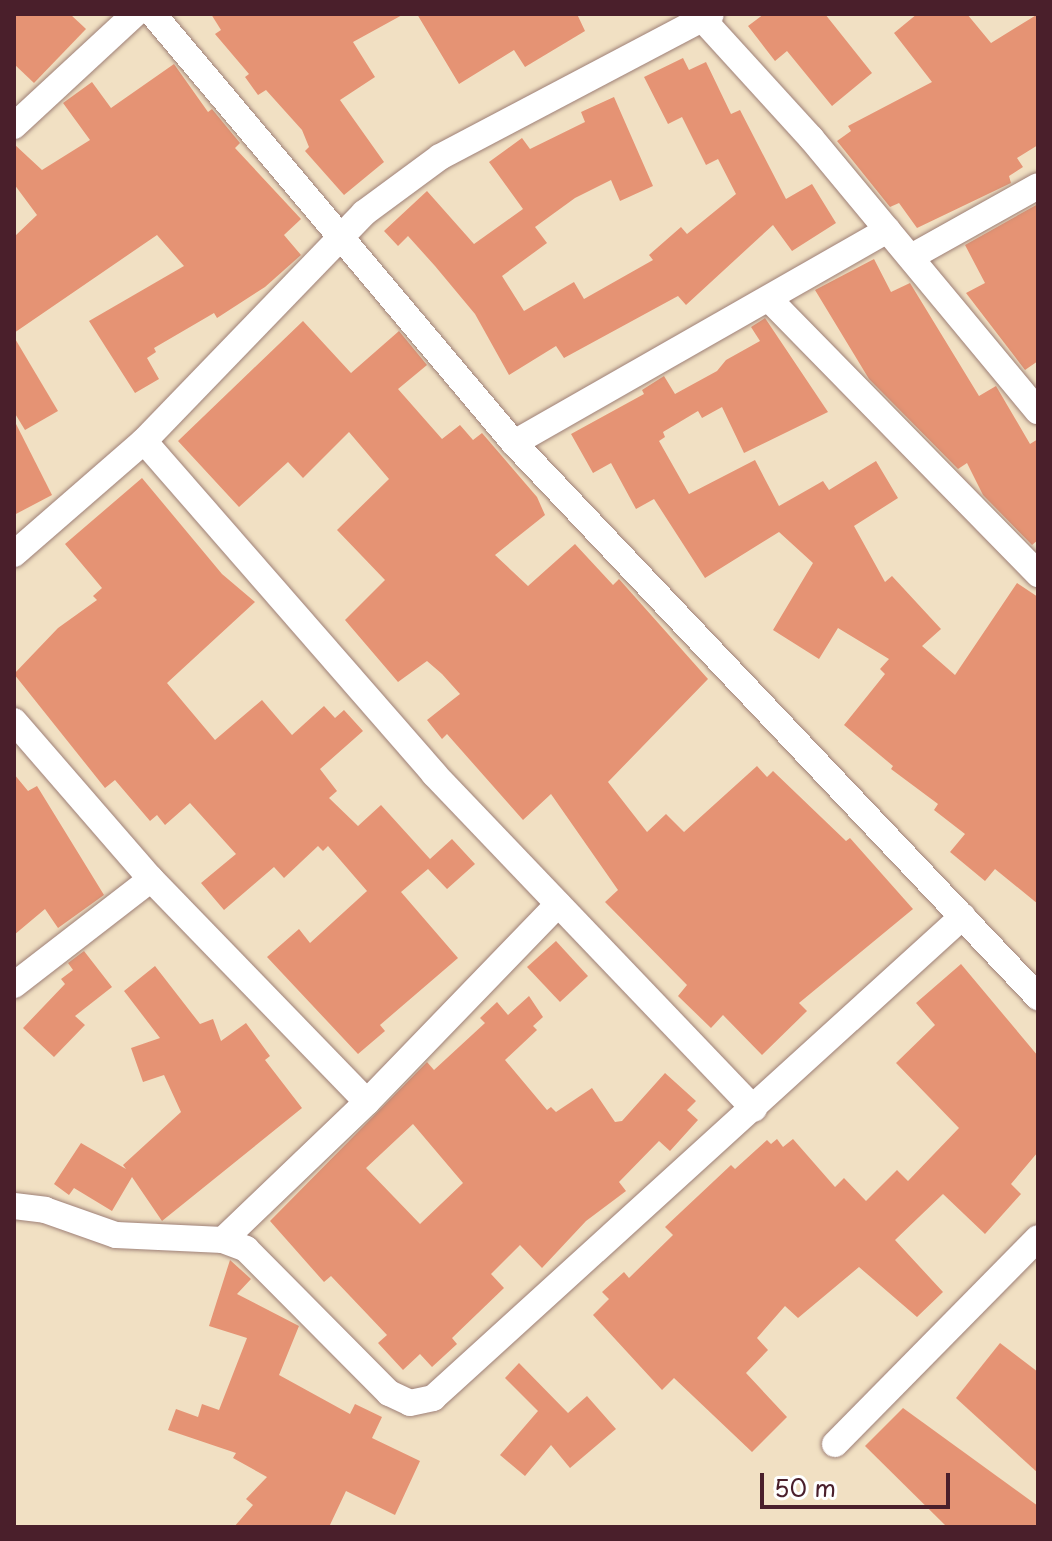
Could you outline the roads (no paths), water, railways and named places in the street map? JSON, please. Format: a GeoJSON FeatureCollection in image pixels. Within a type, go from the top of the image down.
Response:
{"type":"FeatureCollection","features":[{"type":"Feature","properties":{"kind":"street"},"geometry":{"type":"LineString","coordinates":[[14,126],[135,14]]}},
{"type":"Feature","properties":{"kind":"street"},"geometry":{"type":"LineString","coordinates":[[153,14],[514,443],[1038,997]]}},
{"type":"Feature","properties":{"kind":"street"},"geometry":{"type":"LineString","coordinates":[[14,554],[144,441],[364,213],[440,157],[704,16],[1033,395]]}},
{"type":"Feature","properties":{"kind":"street"},"geometry":{"type":"LineString","coordinates":[[911,257],[1038,186]]}},
{"type":"Feature","properties":{"kind":"street"},"geometry":{"type":"LineString","coordinates":[[514,443],[888,230]]}},
{"type":"Feature","properties":{"kind":"street"},"geometry":{"type":"LineString","coordinates":[[769,299],[1038,574]]}},
{"type":"Feature","properties":{"kind":"street"},"geometry":{"type":"LineString","coordinates":[[144,441],[434,774],[754,1109]]}},
{"type":"Feature","properties":{"kind":"street"},"geometry":{"type":"LineString","coordinates":[[14,721],[151,879],[367,1102]]}},
{"type":"Feature","properties":{"kind":"street"},"geometry":{"type":"LineString","coordinates":[[14,985],[151,879]]}},
{"type":"Feature","properties":{"kind":"street"},"geometry":{"type":"LineString","coordinates":[[223,1240],[367,1102],[558,904]]}},
{"type":"Feature","properties":{"kind":"street"},"geometry":{"type":"LineString","coordinates":[[14,1206],[45,1210],[116,1235],[223,1240],[246,1249],[389,1393],[410,1403],[433,1398],[963,916]]}},
{"type":"Feature","properties":{"kind":"street"},"geometry":{"type":"LineString","coordinates":[[835,1444],[1038,1238]]}}]}
